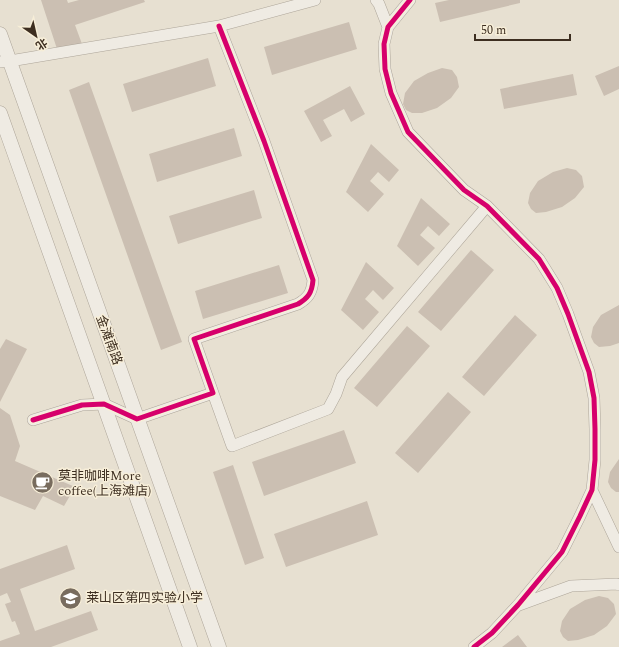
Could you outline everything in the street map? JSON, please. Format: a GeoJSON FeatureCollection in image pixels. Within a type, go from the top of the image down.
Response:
{"type":"FeatureCollection","features":[{"type":"Feature","properties":{"kind":"street"},"geometry":{"type":"LineString","coordinates":[[5,61],[219,26],[314,0]]}},
{"type":"Feature","properties":{"kind":"street"},"geometry":{"type":"LineString","coordinates":[[376,0],[388,27]]}},
{"type":"Feature","properties":{"kind":"street"},"geometry":{"type":"LineString","coordinates":[[410,0],[388,27],[384,44],[385,69],[391,92],[408,132],[464,190],[487,206],[539,259],[557,288],[568,314],[589,372],[594,398],[596,429],[592,490],[580,516],[562,552],[518,605],[492,633],[474,647]]}},
{"type":"Feature","properties":{"kind":"street"},"geometry":{"type":"LineString","coordinates":[[219,26],[264,141],[313,280],[312,288],[308,296],[304,301],[298,304],[194,339],[232,446],[328,409],[336,394],[342,377],[487,206]]}},
{"type":"Feature","properties":{"kind":"street","name":"金滩南路"},"geometry":{"type":"LineString","coordinates":[[0,34],[5,61],[138,419],[219,647]]}},
{"type":"Feature","properties":{"kind":"street","name":"金滩南路"},"geometry":{"type":"LineString","coordinates":[[0,113],[190,647]]}},
{"type":"Feature","properties":{"kind":"street"},"geometry":{"type":"LineString","coordinates":[[33,420],[82,405],[104,404],[138,419],[213,393]]}},
{"type":"Feature","properties":{"kind":"street"},"geometry":{"type":"LineString","coordinates":[[592,490],[619,547]]}},
{"type":"Feature","properties":{"kind":"street"},"geometry":{"type":"LineString","coordinates":[[518,605],[571,586],[619,585]]}},
{"type":"Feature","properties":{"kind":"building"},"geometry":{"type":"Polygon","coordinates":[[[41,0],[67,0],[68,3],[79,0],[144,0],[145,2],[75,25],[82,44],[58,52],[41,0]]]}},
{"type":"Feature","properties":{"kind":"building"},"geometry":{"type":"Polygon","coordinates":[[[449,0],[520,0],[520,3],[440,22],[435,3],[449,0]]]}},
{"type":"Feature","properties":{"kind":"building"},"geometry":{"type":"Polygon","coordinates":[[[349,22],[357,49],[272,75],[264,47],[349,22]]]}},
{"type":"Feature","properties":{"kind":"building"},"geometry":{"type":"Polygon","coordinates":[[[208,58],[216,86],[132,112],[123,84],[208,58]]]}},
{"type":"Feature","properties":{"kind":"building"},"geometry":{"type":"Polygon","coordinates":[[[619,66],[619,89],[604,96],[595,76],[619,66]]]}},
{"type":"Feature","properties":{"kind":"building"},"geometry":{"type":"Polygon","coordinates":[[[442,68],[452,70],[457,77],[459,87],[451,98],[437,108],[422,113],[412,113],[406,110],[403,104],[405,93],[414,81],[428,73],[442,68]]]}},
{"type":"Feature","properties":{"kind":"building"},"geometry":{"type":"Polygon","coordinates":[[[573,74],[577,95],[504,109],[500,89],[573,74]]]}},
{"type":"Feature","properties":{"kind":"building"},"geometry":{"type":"Polygon","coordinates":[[[89,82],[182,342],[161,350],[69,90],[89,82]]]}},
{"type":"Feature","properties":{"kind":"building"},"geometry":{"type":"Polygon","coordinates":[[[350,86],[365,114],[351,122],[344,109],[323,120],[332,136],[321,142],[304,111],[350,86]]]}},
{"type":"Feature","properties":{"kind":"building"},"geometry":{"type":"Polygon","coordinates":[[[234,128],[242,156],[157,182],[149,154],[234,128]]]}},
{"type":"Feature","properties":{"kind":"building"},"geometry":{"type":"Polygon","coordinates":[[[371,144],[399,170],[389,182],[378,172],[370,181],[384,194],[368,212],[346,192],[371,144]]]}},
{"type":"Feature","properties":{"kind":"building"},"geometry":{"type":"Polygon","coordinates":[[[567,168],[576,170],[582,176],[584,187],[575,198],[562,207],[546,212],[536,213],[531,209],[528,203],[530,193],[538,181],[553,172],[567,168]]]}},
{"type":"Feature","properties":{"kind":"building"},"geometry":{"type":"Polygon","coordinates":[[[254,190],[262,218],[178,244],[169,216],[254,190]]]}},
{"type":"Feature","properties":{"kind":"building"},"geometry":{"type":"Polygon","coordinates":[[[421,198],[450,224],[439,236],[428,226],[420,235],[435,248],[418,266],[397,246],[421,198]]]}},
{"type":"Feature","properties":{"kind":"building"},"geometry":{"type":"Polygon","coordinates":[[[471,250],[494,270],[441,331],[418,312],[471,250]]]}},
{"type":"Feature","properties":{"kind":"building"},"geometry":{"type":"Polygon","coordinates":[[[366,262],[394,288],[383,300],[373,290],[365,299],[379,312],[363,330],[341,310],[366,262]]]}},
{"type":"Feature","properties":{"kind":"building"},"geometry":{"type":"Polygon","coordinates":[[[279,265],[288,293],[203,319],[195,291],[279,265]]]}},
{"type":"Feature","properties":{"kind":"building"},"geometry":{"type":"Polygon","coordinates":[[[619,305],[619,343],[599,347],[594,343],[591,337],[593,327],[601,315],[619,305]]]}},
{"type":"Feature","properties":{"kind":"building"},"geometry":{"type":"Polygon","coordinates":[[[515,315],[537,335],[484,396],[462,377],[515,315]]]}},
{"type":"Feature","properties":{"kind":"building"},"geometry":{"type":"Polygon","coordinates":[[[407,326],[430,346],[377,407],[354,388],[407,326]]]}},
{"type":"Feature","properties":{"kind":"building"},"geometry":{"type":"Polygon","coordinates":[[[6,339],[27,349],[0,402],[0,349],[6,339]]]}},
{"type":"Feature","properties":{"kind":"building"},"geometry":{"type":"Polygon","coordinates":[[[448,392],[471,412],[418,473],[395,453],[448,392]]]}},
{"type":"Feature","properties":{"kind":"building"},"geometry":{"type":"Polygon","coordinates":[[[0,408],[10,415],[20,446],[15,461],[75,487],[64,506],[43,496],[35,510],[0,496],[0,408]]]}},
{"type":"Feature","properties":{"kind":"building"},"geometry":{"type":"Polygon","coordinates":[[[344,430],[356,463],[264,496],[252,462],[344,430]]]}},
{"type":"Feature","properties":{"kind":"building"},"geometry":{"type":"Polygon","coordinates":[[[619,459],[619,492],[616,492],[611,488],[608,482],[610,472],[619,459]]]}},
{"type":"Feature","properties":{"kind":"building"},"geometry":{"type":"Polygon","coordinates":[[[233,465],[264,558],[245,565],[213,472],[233,465]]]}},
{"type":"Feature","properties":{"kind":"building"},"geometry":{"type":"Polygon","coordinates":[[[367,501],[378,535],[286,567],[274,534],[367,501]]]}},
{"type":"Feature","properties":{"kind":"building"},"geometry":{"type":"Polygon","coordinates":[[[67,545],[75,569],[20,589],[35,631],[91,611],[98,630],[51,647],[0,647],[0,641],[20,634],[15,621],[12,622],[5,604],[11,602],[7,593],[0,596],[0,569],[67,545]]]}},
{"type":"Feature","properties":{"kind":"building"},"geometry":{"type":"Polygon","coordinates":[[[599,596],[608,598],[614,604],[616,614],[607,626],[594,635],[578,640],[568,641],[563,637],[560,631],[562,621],[570,609],[585,600],[599,596]]]}},
{"type":"Feature","properties":{"kind":"building"},"geometry":{"type":"Polygon","coordinates":[[[518,635],[527,647],[502,647],[518,635]]]}},
{"type":"Feature","properties":{"kind":"cycle path"},"geometry":{"type":"LineString","coordinates":[[410,0],[388,27],[384,44],[385,69],[391,93],[408,132],[464,190],[487,206],[539,259],[557,288],[568,314],[589,372],[594,398],[595,460],[592,490],[580,516],[562,552],[518,605],[492,633],[474,647]]}},
{"type":"Feature","properties":{"kind":"cycle path"},"geometry":{"type":"LineString","coordinates":[[33,420],[82,405],[104,404],[137,419],[213,393],[194,339],[298,304],[307,297],[312,288],[313,280],[264,141],[219,26]]}},
{"type":"Feature","properties":{"kind":"place","name":"莫非咖啡More coffee(上海滩店)"},"geometry":{"type":"Point","coordinates":[43,483]}},
{"type":"Feature","properties":{"kind":"place","name":"莱山区第四实验小学"},"geometry":{"type":"Point","coordinates":[70,598]}}]}
